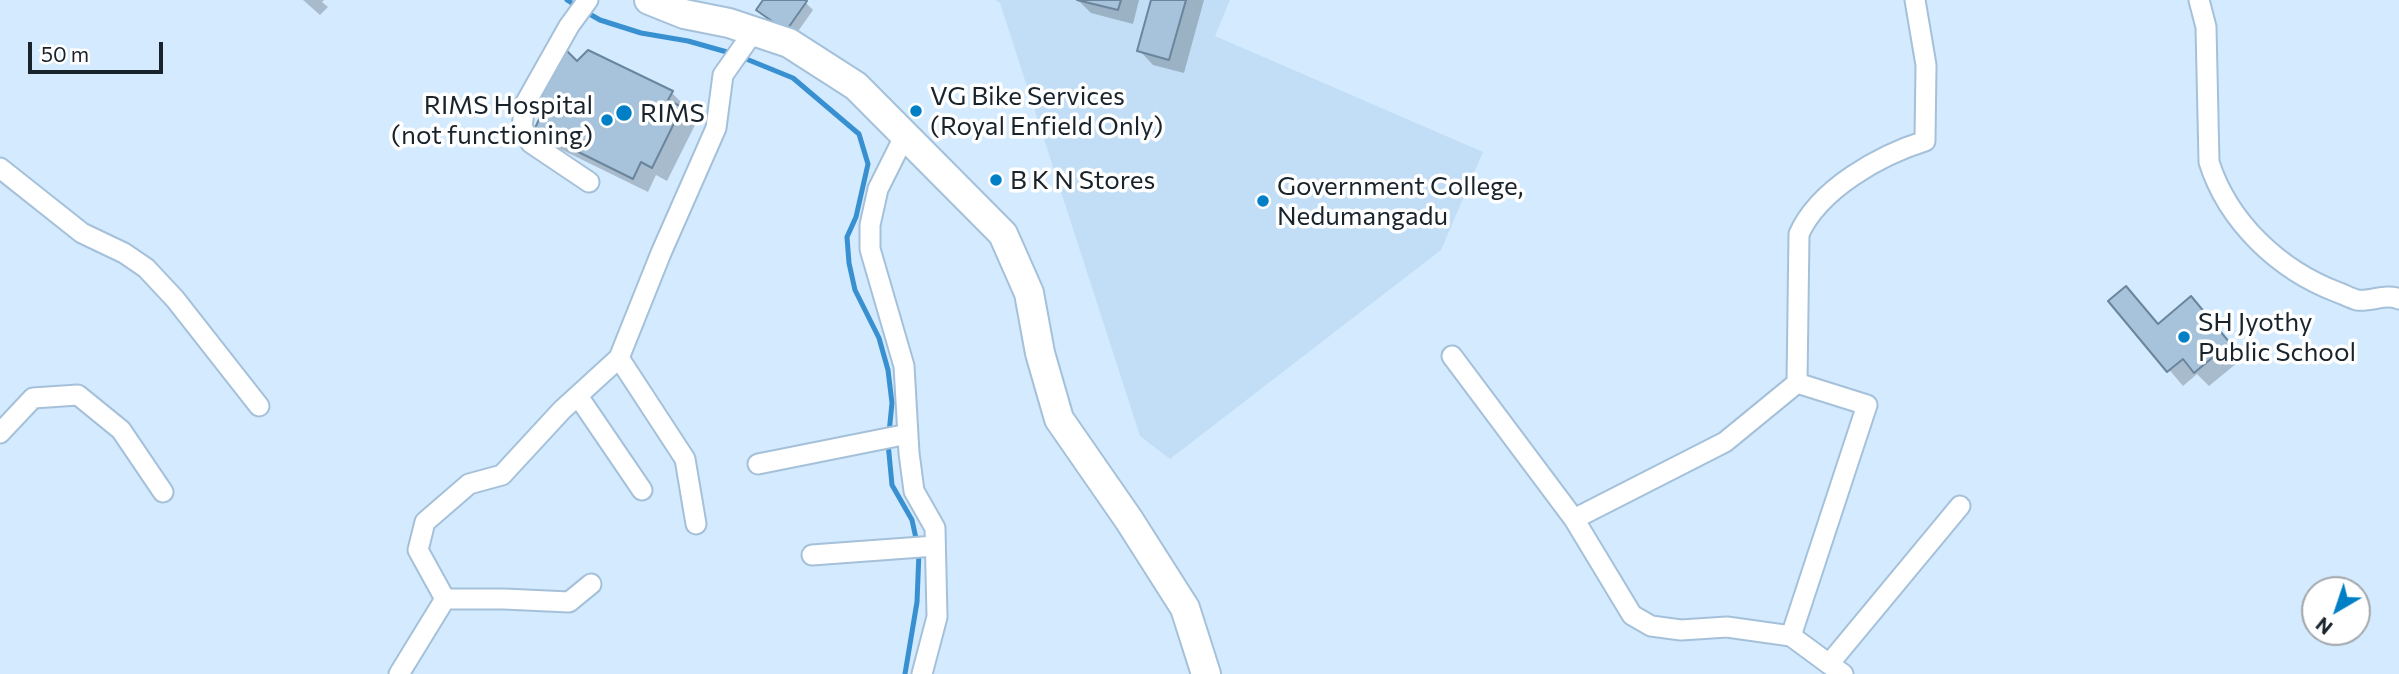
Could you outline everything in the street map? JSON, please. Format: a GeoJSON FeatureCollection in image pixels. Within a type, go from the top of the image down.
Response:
{"type":"FeatureCollection","features":[{"type":"Feature","properties":{"kind":"main road"},"geometry":{"type":"LineString","coordinates":[[649,0],[684,14],[729,23],[789,43],[856,86],[1003,234],[1029,293],[1040,353],[1059,419],[1129,520],[1185,608],[1206,674]]}},
{"type":"Feature","properties":{"kind":"street"},"geometry":{"type":"LineString","coordinates":[[587,0],[525,103],[522,127],[531,143],[589,182]]}},
{"type":"Feature","properties":{"kind":"street"},"geometry":{"type":"LineString","coordinates":[[1574,519],[1725,442],[1797,383],[1799,234],[1805,220],[1822,200],[1853,176],[1906,147],[1925,141],[1926,65],[1915,0]]}},
{"type":"Feature","properties":{"kind":"street"},"geometry":{"type":"LineString","coordinates":[[2199,0],[2206,27],[2209,162],[2215,181],[2249,232],[2269,253],[2309,280],[2357,300],[2393,296],[2399,299]]}},
{"type":"Feature","properties":{"kind":"street"},"geometry":{"type":"LineString","coordinates":[[446,599],[418,550],[425,522],[469,484],[502,475],[562,410],[619,358],[661,253],[716,128],[723,75],[754,31]]}},
{"type":"Feature","properties":{"kind":"street"},"geometry":{"type":"LineString","coordinates":[[905,135],[878,189],[870,225],[870,249],[904,366],[914,491],[935,528],[937,617],[922,674]]}},
{"type":"Feature","properties":{"kind":"street"},"geometry":{"type":"LineString","coordinates":[[0,167],[82,233],[124,253],[146,268],[175,299],[260,406]]}},
{"type":"Feature","properties":{"kind":"street"},"geometry":{"type":"LineString","coordinates":[[1452,356],[1574,519],[1632,615],[1651,626],[1681,630],[1727,627],[1791,636],[1836,669],[1959,506]]}},
{"type":"Feature","properties":{"kind":"street"},"geometry":{"type":"LineString","coordinates":[[619,358],[685,458],[696,524]]}},
{"type":"Feature","properties":{"kind":"street"},"geometry":{"type":"LineString","coordinates":[[1791,636],[1867,405],[1797,383]]}},
{"type":"Feature","properties":{"kind":"street"},"geometry":{"type":"LineString","coordinates":[[0,433],[33,398],[78,395],[121,430],[163,492]]}},
{"type":"Feature","properties":{"kind":"street"},"geometry":{"type":"LineString","coordinates":[[578,396],[642,491]]}},
{"type":"Feature","properties":{"kind":"street"},"geometry":{"type":"LineString","coordinates":[[758,464],[908,434]]}},
{"type":"Feature","properties":{"kind":"street"},"geometry":{"type":"LineString","coordinates":[[812,555],[935,546]]}},
{"type":"Feature","properties":{"kind":"street"},"geometry":{"type":"LineString","coordinates":[[446,599],[569,602],[591,584]]}},
{"type":"Feature","properties":{"kind":"street"},"geometry":{"type":"LineString","coordinates":[[399,674],[446,599]]}},
{"type":"Feature","properties":{"kind":"shaded area","name":"Government College, Nedumangadu"},"geometry":{"type":"Polygon","coordinates":[[[995,0],[1230,0],[1215,36],[1483,152],[1441,250],[1170,459],[1140,436],[1000,3],[995,0]]]}},
{"type":"Feature","properties":{"kind":"building"},"geometry":{"type":"Polygon","coordinates":[[[763,0],[807,1],[786,31],[756,10],[763,0]]]}},
{"type":"Feature","properties":{"kind":"building"},"geometry":{"type":"Polygon","coordinates":[[[1077,0],[1121,0],[1118,10],[1077,0]]]}},
{"type":"Feature","properties":{"kind":"building"},"geometry":{"type":"Polygon","coordinates":[[[1151,0],[1186,0],[1169,60],[1137,51],[1151,0]]]}},
{"type":"Feature","properties":{"kind":"building","name":"RIMS Hospital (not functioning)"},"geometry":{"type":"Polygon","coordinates":[[[565,49],[577,61],[588,50],[673,91],[668,100],[682,107],[652,168],[641,162],[633,179],[534,130],[543,111],[536,107],[565,49]]]}},
{"type":"Feature","properties":{"kind":"building"},"geometry":{"type":"Polygon","coordinates":[[[2126,286],[2158,324],[2191,296],[2230,343],[2194,373],[2183,359],[2167,372],[2108,301],[2126,286]]]}},
{"type":"Feature","properties":{"kind":"waterway"},"geometry":{"type":"LineString","coordinates":[[567,0],[578,7]]}},
{"type":"Feature","properties":{"kind":"waterway"},"geometry":{"type":"LineString","coordinates":[[586,12],[600,20],[641,33],[688,41],[734,54],[793,78],[859,134],[868,164],[856,217],[847,237],[849,263],[855,290],[879,338],[888,370],[892,403],[889,433]]}},
{"type":"Feature","properties":{"kind":"waterway"},"geometry":{"type":"LineString","coordinates":[[888,443],[892,485],[912,520],[917,543]]}},
{"type":"Feature","properties":{"kind":"waterway"},"geometry":{"type":"LineString","coordinates":[[905,674],[917,602],[919,552]]}},
{"type":"Feature","properties":{"kind":"place","name":"VG Bike Services (Royal Enfield Only)"},"geometry":{"type":"Point","coordinates":[916,111]}},
{"type":"Feature","properties":{"kind":"place","name":"RIMS"},"geometry":{"type":"Point","coordinates":[624,113]}},
{"type":"Feature","properties":{"kind":"place","name":"RIMS Hospital (not functioning)"},"geometry":{"type":"Point","coordinates":[607,120]}},
{"type":"Feature","properties":{"kind":"place","name":"B K N Stores"},"geometry":{"type":"Point","coordinates":[996,180]}},
{"type":"Feature","properties":{"kind":"place","name":"Government College, Nedumangadu"},"geometry":{"type":"Point","coordinates":[1263,201]}},
{"type":"Feature","properties":{"kind":"place","name":"SH Jyothy Public School"},"geometry":{"type":"Point","coordinates":[2184,337]}}]}
